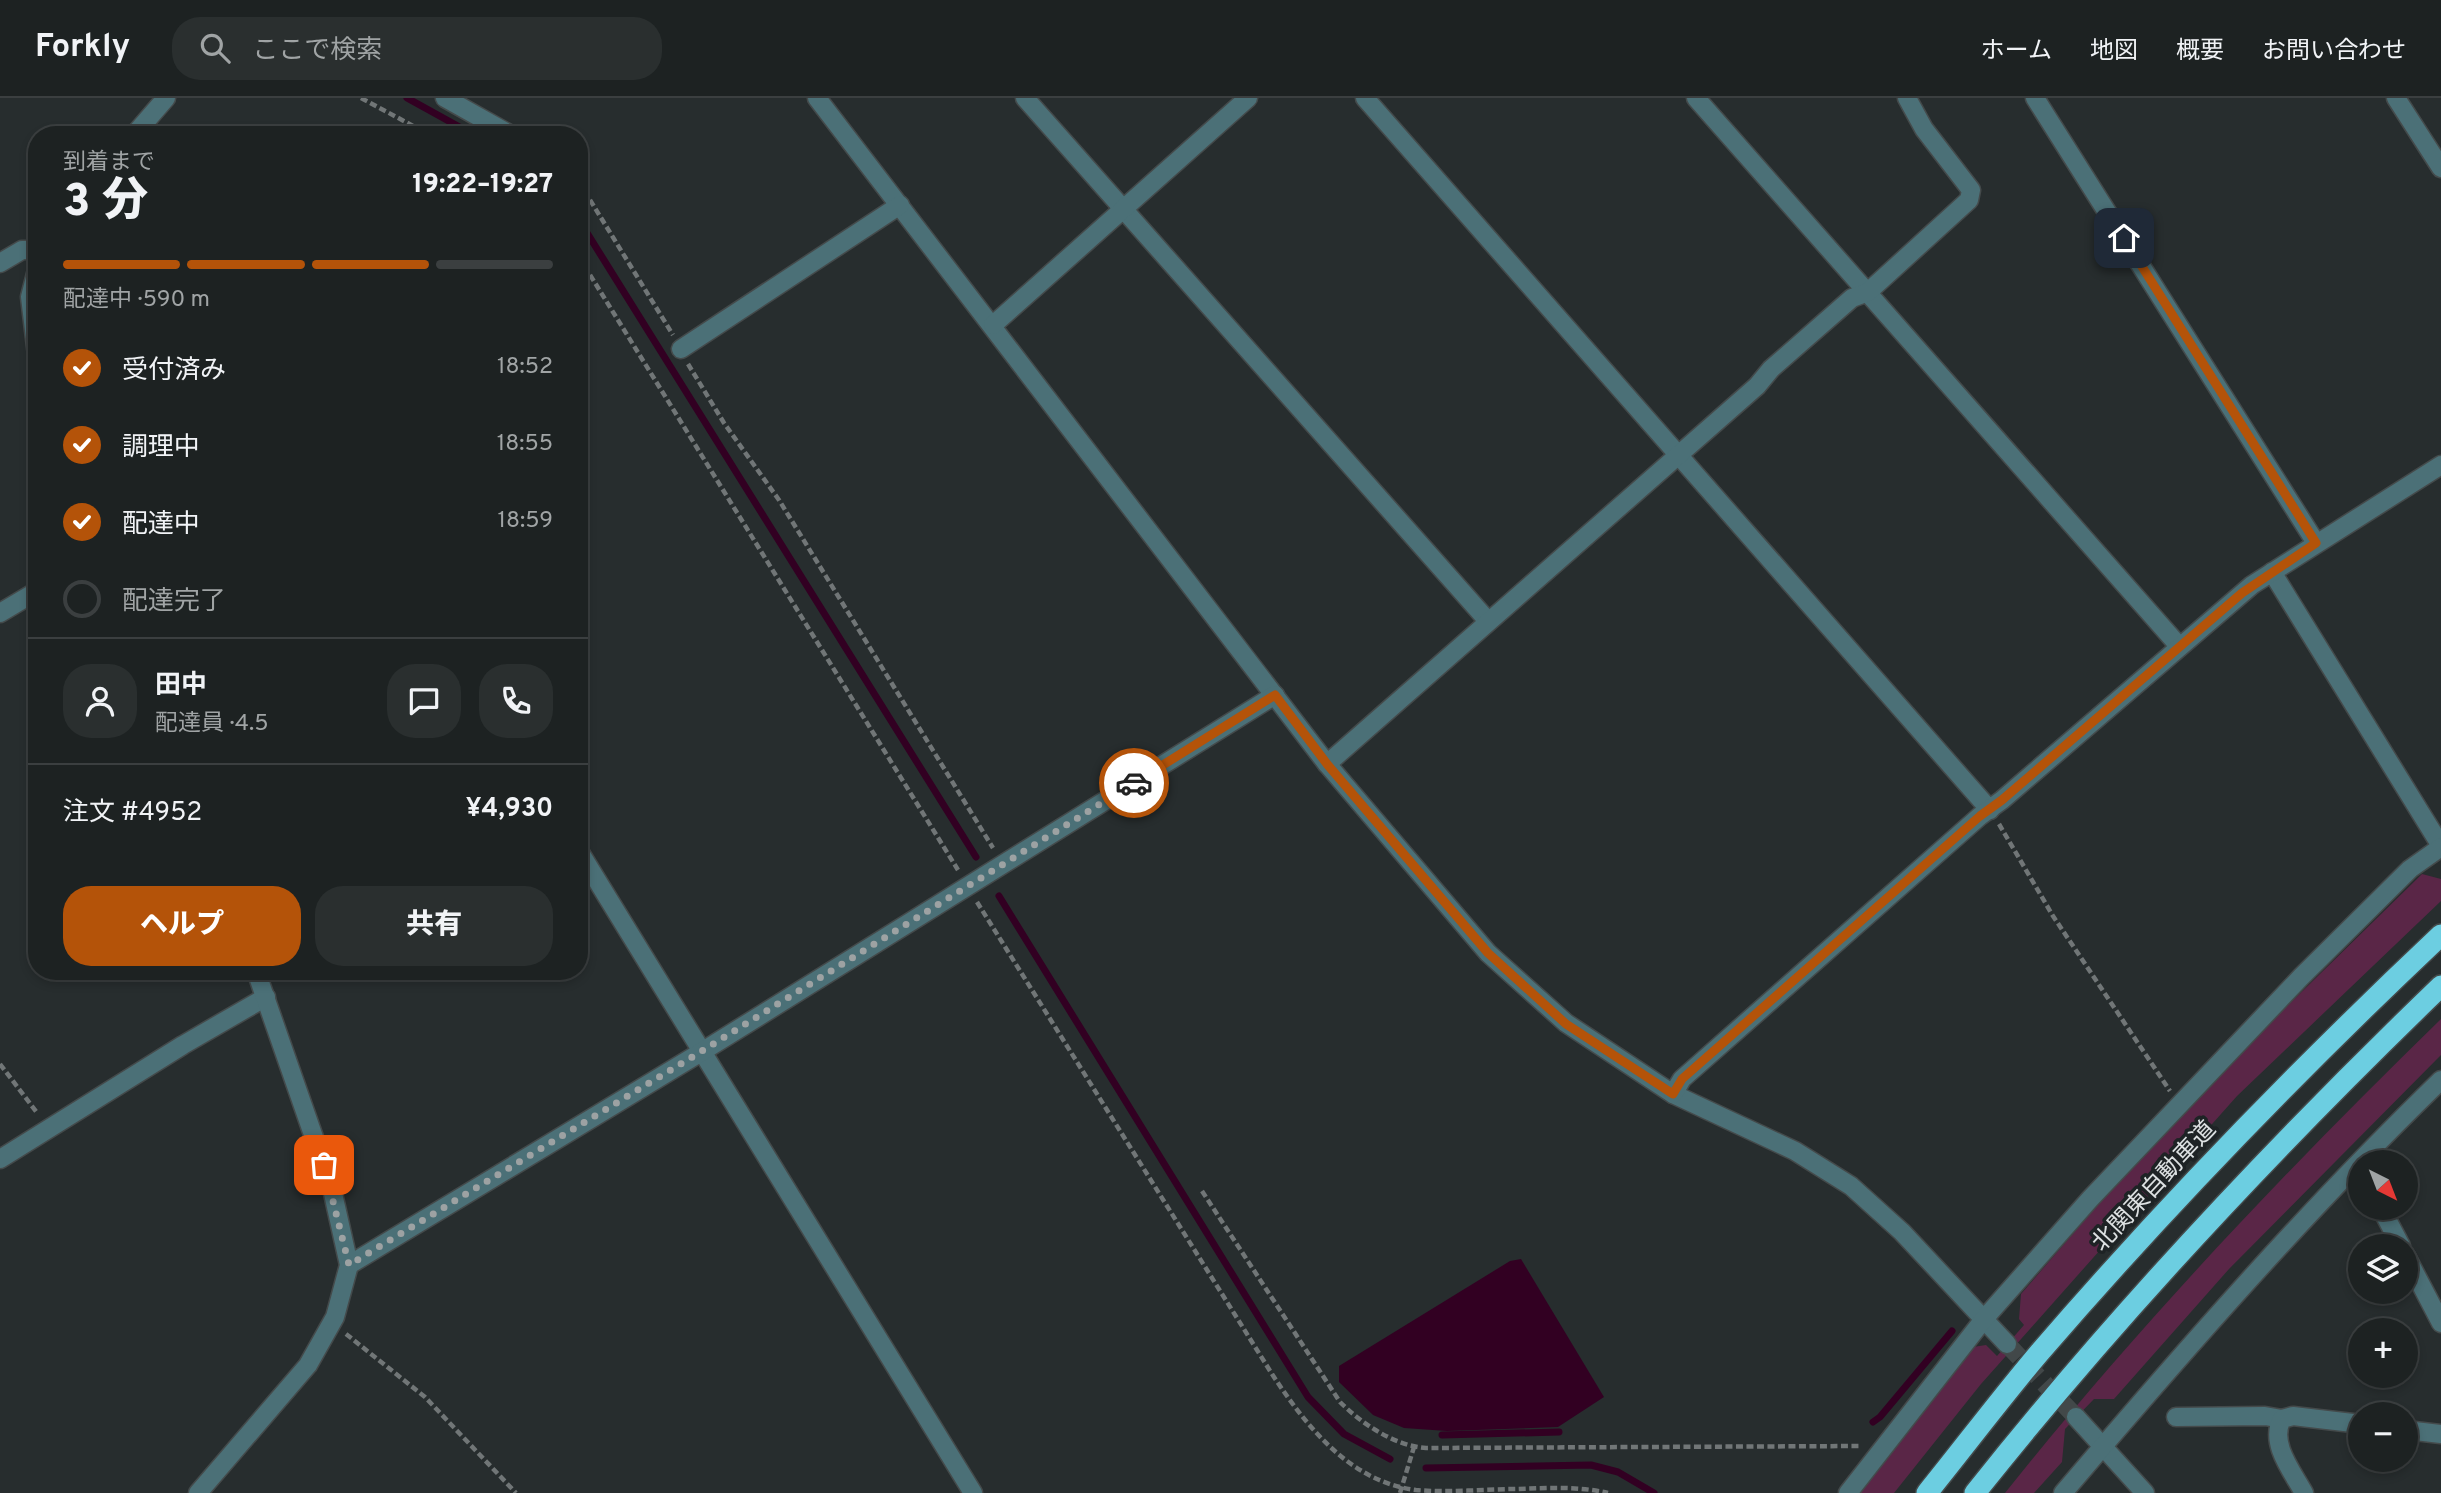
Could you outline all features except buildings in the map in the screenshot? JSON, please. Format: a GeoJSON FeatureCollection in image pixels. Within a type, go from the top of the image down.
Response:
{"type":"FeatureCollection","features":[{"type":"Feature","properties":{"kind":"highway","name":"北関東自動車道"},"geometry":{"type":"LineString","coordinates":[[1927,1493],[2038,1354],[2171,1205],[2299,1073],[2441,935]]}},
{"type":"Feature","properties":{"kind":"highway"},"geometry":{"type":"LineString","coordinates":[[1975,1493],[2064,1381],[2203,1227],[2327,1097],[2441,986]]}},
{"type":"Feature","properties":{"kind":"street"},"geometry":{"type":"LineString","coordinates":[[143,126],[166,98]]}},
{"type":"Feature","properties":{"kind":"street"},"geometry":{"type":"LineString","coordinates":[[445,98],[495,126]]}},
{"type":"Feature","properties":{"kind":"street"},"geometry":{"type":"LineString","coordinates":[[817,98],[1327,764],[1488,953],[1566,1024],[1673,1094],[1795,1151],[1851,1186],[1902,1232],[2007,1344]]}},
{"type":"Feature","properties":{"kind":"street"},"geometry":{"type":"LineString","coordinates":[[1025,98],[1488,621]]}},
{"type":"Feature","properties":{"kind":"street"},"geometry":{"type":"LineString","coordinates":[[993,325],[1248,98]]}},
{"type":"Feature","properties":{"kind":"street"},"geometry":{"type":"LineString","coordinates":[[1365,98],[1990,810]]}},
{"type":"Feature","properties":{"kind":"street"},"geometry":{"type":"LineString","coordinates":[[1696,98],[2179,646]]}},
{"type":"Feature","properties":{"kind":"street"},"geometry":{"type":"LineString","coordinates":[[1327,764],[1852,299],[1868,292],[1969,200],[1970,190],[1924,130],[1907,98]]}},
{"type":"Feature","properties":{"kind":"street"},"geometry":{"type":"LineString","coordinates":[[2035,98],[2316,543]]}},
{"type":"Feature","properties":{"kind":"street"},"geometry":{"type":"LineString","coordinates":[[2396,98],[2441,168]]}},
{"type":"Feature","properties":{"kind":"street"},"geometry":{"type":"LineString","coordinates":[[681,349],[900,205]]}},
{"type":"Feature","properties":{"kind":"street"},"geometry":{"type":"LineString","coordinates":[[0,263],[22,250],[28,250]]}},
{"type":"Feature","properties":{"kind":"street"},"geometry":{"type":"LineString","coordinates":[[1673,1094],[1682,1079],[2179,646],[2272,572],[2441,465]]}},
{"type":"Feature","properties":{"kind":"street"},"geometry":{"type":"LineString","coordinates":[[1847,1493],[1984,1320],[2180,1102],[2410,869],[2441,846],[2272,572]]}},
{"type":"Feature","properties":{"kind":"street"},"geometry":{"type":"LineString","coordinates":[[0,613],[28,596]]}},
{"type":"Feature","properties":{"kind":"street"},"geometry":{"type":"LineString","coordinates":[[349,1265],[702,1051],[1275,695]]}},
{"type":"Feature","properties":{"kind":"street"},"geometry":{"type":"LineString","coordinates":[[588,866],[973,1493]]}},
{"type":"Feature","properties":{"kind":"street"},"geometry":{"type":"LineString","coordinates":[[198,1493],[308,1365],[332,1322],[349,1265],[332,1189],[259,980]]}},
{"type":"Feature","properties":{"kind":"street"},"geometry":{"type":"LineString","coordinates":[[0,1159],[132,1076],[266,997]]}},
{"type":"Feature","properties":{"kind":"street"},"geometry":{"type":"LineString","coordinates":[[2376,1150],[2441,1080]]}},
{"type":"Feature","properties":{"kind":"street"},"geometry":{"type":"LineString","coordinates":[[2063,1493],[2175,1362],[2348,1179]]}},
{"type":"Feature","properties":{"kind":"street"},"geometry":{"type":"LineString","coordinates":[[2418,1279],[2441,1323]]}},
{"type":"Feature","properties":{"kind":"street"},"geometry":{"type":"LineString","coordinates":[[2176,1418],[2264,1416],[2280,1423]]}},
{"type":"Feature","properties":{"kind":"street"},"geometry":{"type":"LineString","coordinates":[[2280,1423],[2293,1416],[2348,1422]]}},
{"type":"Feature","properties":{"kind":"street"},"geometry":{"type":"LineString","coordinates":[[2076,1417],[2145,1493]]}},
{"type":"Feature","properties":{"kind":"street"},"geometry":{"type":"LineString","coordinates":[[2280,1423],[2280,1448],[2304,1493]]}},
{"type":"Feature","properties":{"kind":"street"},"geometry":{"type":"LineString","coordinates":[[2418,1431],[2441,1434]]}},
{"type":"Feature","properties":{"kind":"path"},"geometry":{"type":"LineString","coordinates":[[362,98],[413,126]]}},
{"type":"Feature","properties":{"kind":"path"},"geometry":{"type":"LineString","coordinates":[[588,197],[724,423],[787,512],[1002,864]]}},
{"type":"Feature","properties":{"kind":"path"},"geometry":{"type":"LineString","coordinates":[[588,272],[967,886],[1293,1407],[1348,1462],[1401,1490],[1570,1488],[1608,1493]]}},
{"type":"Feature","properties":{"kind":"path"},"geometry":{"type":"LineString","coordinates":[[1990,810],[2053,916],[2180,1102]]}},
{"type":"Feature","properties":{"kind":"path"},"geometry":{"type":"LineString","coordinates":[[0,1064],[50,1129]]}},
{"type":"Feature","properties":{"kind":"path"},"geometry":{"type":"LineString","coordinates":[[1202,1191],[1340,1402],[1354,1416],[1414,1447],[1883,1446]]}},
{"type":"Feature","properties":{"kind":"path"},"geometry":{"type":"LineString","coordinates":[[332,1322],[425,1397],[516,1493]]}},
{"type":"Feature","properties":{"kind":"path"},"geometry":{"type":"LineString","coordinates":[[1401,1490],[1414,1447]]}},
{"type":"Feature","properties":{"kind":"shaded area"},"geometry":{"type":"Polygon","coordinates":[[[2422,874],[2441,879],[2441,901],[2237,1096],[1981,1384],[1894,1493],[1859,1493],[1973,1347],[1986,1345],[1997,1356],[2024,1325],[2019,1319],[2021,1294],[2115,1185],[2280,1013],[2422,874]]]}},
{"type":"Feature","properties":{"kind":"shaded area"},"geometry":{"type":"Polygon","coordinates":[[[2441,1019],[2441,1055],[2229,1269],[2114,1399],[2094,1399],[2065,1429],[2062,1462],[2034,1493],[2005,1493],[2108,1369],[2216,1249],[2441,1019]]]}},
{"type":"Feature","properties":{"kind":"shaded area"},"geometry":{"type":"Polygon","coordinates":[[[1521,1259],[1604,1397],[1558,1427],[1447,1431],[1404,1428],[1373,1415],[1339,1382],[1339,1366],[1510,1261],[1521,1259]]]}},
{"type":"Feature","properties":{"kind":"waterway"},"geometry":{"type":"LineString","coordinates":[[407,98],[458,126]]}},
{"type":"Feature","properties":{"kind":"waterway"},"geometry":{"type":"LineString","coordinates":[[588,234],[976,857]]}},
{"type":"Feature","properties":{"kind":"waterway"},"geometry":{"type":"LineString","coordinates":[[999,896],[1308,1397],[1344,1434],[1390,1459]]}},
{"type":"Feature","properties":{"kind":"waterway"},"geometry":{"type":"LineString","coordinates":[[1873,1422],[1952,1331]]}},
{"type":"Feature","properties":{"kind":"waterway"},"geometry":{"type":"LineString","coordinates":[[1442,1435],[1559,1432]]}},
{"type":"Feature","properties":{"kind":"waterway"},"geometry":{"type":"LineString","coordinates":[[1426,1468],[1591,1465],[1618,1472],[1654,1493]]}},
{"type":"Feature","properties":{"kind":"tunnel"},"geometry":{"type":"LineString","coordinates":[[2007,1344],[2076,1417]]}},
{"type":"Feature","properties":{"kind":"way so far"},"geometry":{"type":"LineString","coordinates":[[324,1165],[349,1265],[702,1051],[1134,783]]}},
{"type":"Feature","properties":{"kind":"route"},"geometry":{"type":"LineString","coordinates":[[1134,783],[1275,695],[1327,764],[1488,953],[1566,1024],[1673,1094],[1682,1079],[1980,816],[2242,593],[2316,543],[2124,238]]}}]}
